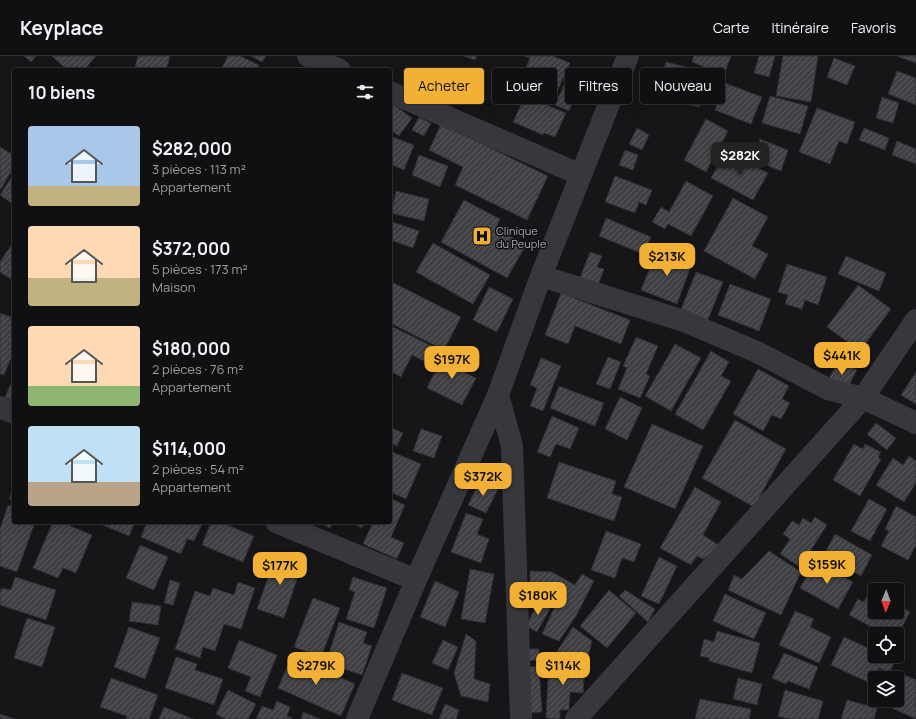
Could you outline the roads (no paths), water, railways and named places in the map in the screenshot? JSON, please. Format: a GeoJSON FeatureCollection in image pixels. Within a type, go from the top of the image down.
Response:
{"type":"FeatureCollection","features":[{"type":"Feature","properties":{"kind":"street"},"geometry":{"type":"LineString","coordinates":[[308,56],[335,68]]}},
{"type":"Feature","properties":{"kind":"street"},"geometry":{"type":"LineString","coordinates":[[357,719],[416,580],[498,395],[541,276],[628,56]]}},
{"type":"Feature","properties":{"kind":"street"},"geometry":{"type":"LineString","coordinates":[[392,93],[581,175]]}},
{"type":"Feature","properties":{"kind":"street"},"geometry":{"type":"LineString","coordinates":[[541,276],[684,321],[757,352],[828,389],[863,398],[916,423]]}},
{"type":"Feature","properties":{"kind":"street"},"geometry":{"type":"LineString","coordinates":[[576,719],[863,398],[916,320]]}},
{"type":"Feature","properties":{"kind":"street"},"geometry":{"type":"LineString","coordinates":[[498,395],[512,446],[521,719]]}},
{"type":"Feature","properties":{"kind":"street"},"geometry":{"type":"LineString","coordinates":[[0,407],[12,412]]}},
{"type":"Feature","properties":{"kind":"street"},"geometry":{"type":"LineString","coordinates":[[281,524],[416,580]]}},
{"type":"Feature","properties":{"kind":"place","name":"Clinique du Peuple"},"geometry":{"type":"Point","coordinates":[482,236]}}]}
